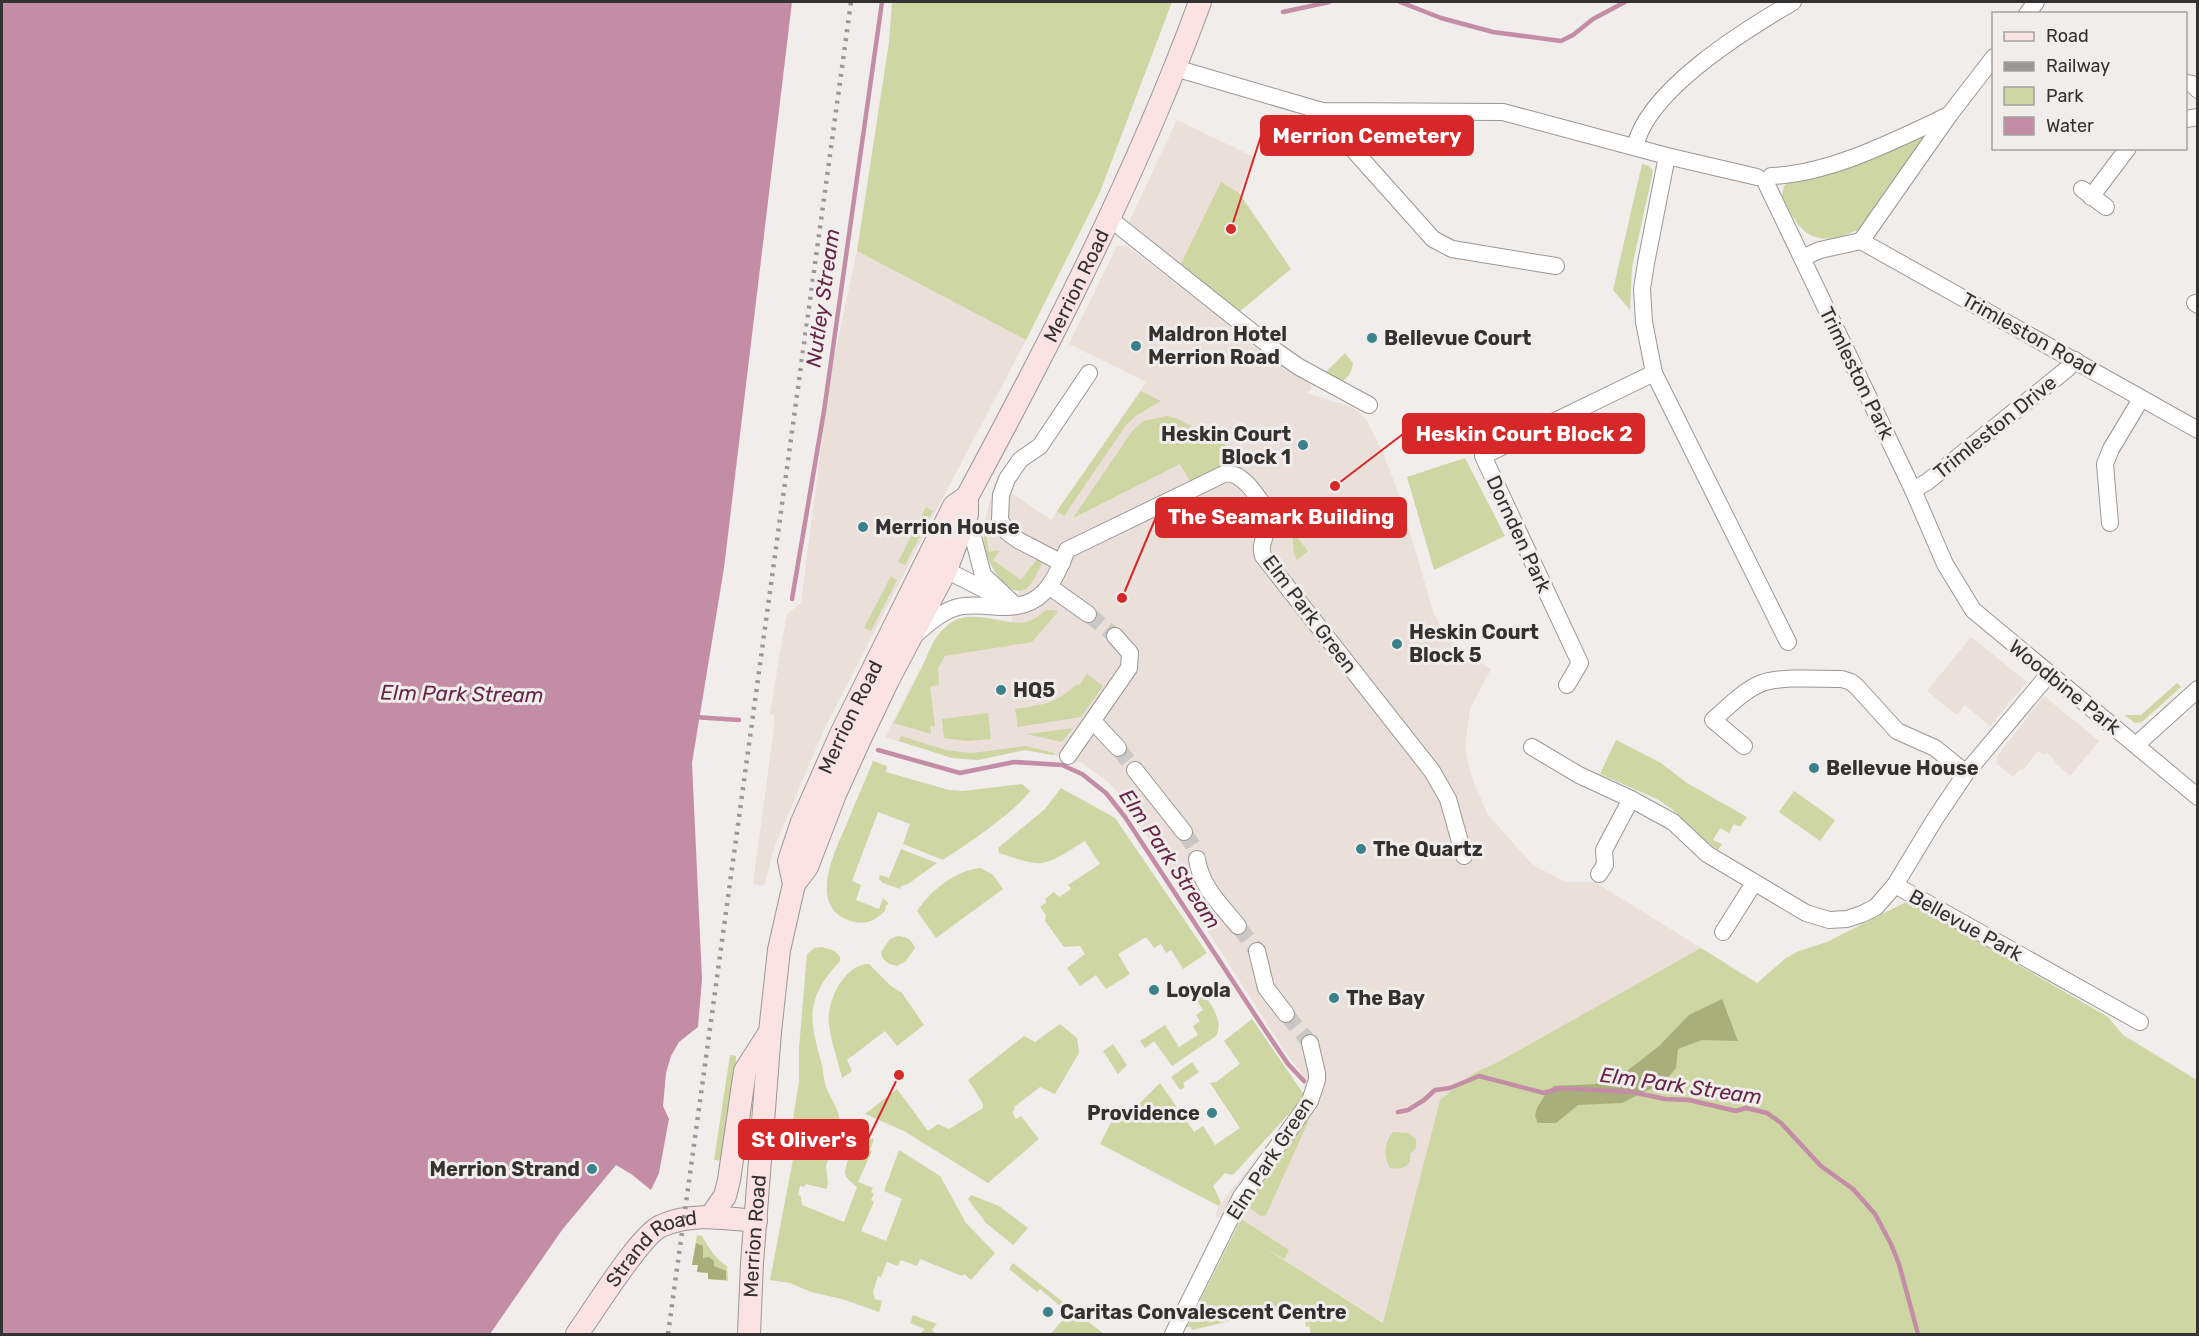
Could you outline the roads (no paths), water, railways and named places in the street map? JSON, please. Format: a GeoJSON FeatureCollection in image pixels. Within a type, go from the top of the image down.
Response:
{"type":"FeatureCollection","features":[{"type":"Feature","properties":{"kind":"main road","name":"Merrion Road"},"geometry":{"type":"LineString","coordinates":[[794,884],[789,861],[802,822],[869,674],[937,565],[1062,314],[1140,153],[1200,2]]}},
{"type":"Feature","properties":{"kind":"main road","name":"Merrion Road"},"geometry":{"type":"LineString","coordinates":[[749,1335],[770,1032],[779,950],[794,884],[807,867],[835,794],[910,638],[937,565]]}},
{"type":"Feature","properties":{"kind":"main road","name":"Merrion Road"},"geometry":{"type":"LineString","coordinates":[[711,1216],[725,1196],[729,1180],[745,1071],[770,1032]]}},
{"type":"Feature","properties":{"kind":"main road","name":"Strand Road"},"geometry":{"type":"LineString","coordinates":[[577,1335],[648,1236],[659,1226],[711,1216],[756,1221]]}},
{"type":"Feature","properties":{"kind":"street"},"geometry":{"type":"LineString","coordinates":[[1635,147],[1644,122],[1671,91],[1700,64],[1793,2]]}},
{"type":"Feature","properties":{"kind":"street"},"geometry":{"type":"LineString","coordinates":[[1802,258],[1820,250],[1861,241],[1950,114],[1992,60]]}},
{"type":"Feature","properties":{"kind":"street"},"geometry":{"type":"LineString","coordinates":[[1175,68],[1322,111],[1503,112],[1667,156],[1765,179],[1838,164],[1890,143],[1950,114]]}},
{"type":"Feature","properties":{"kind":"street"},"geometry":{"type":"LineString","coordinates":[[1322,111],[1327,120],[1433,239],[1452,249],[1556,266]]}},
{"type":"Feature","properties":{"kind":"street"},"geometry":{"type":"LineString","coordinates":[[2106,207],[2086,193],[2126,150]]}},
{"type":"Feature","properties":{"kind":"street"},"geometry":{"type":"LineString","coordinates":[[1667,156],[1642,289],[1644,322],[1654,373],[1788,642]]}},
{"type":"Feature","properties":{"kind":"street","name":"Trimleston Park"},"geometry":{"type":"LineString","coordinates":[[1765,179],[1913,490],[1945,564]]}},
{"type":"Feature","properties":{"kind":"street"},"geometry":{"type":"LineString","coordinates":[[1109,218],[1276,351],[1333,387],[1370,405]]}},
{"type":"Feature","properties":{"kind":"street","name":"Trimleston Road"},"geometry":{"type":"LineString","coordinates":[[1861,241],[2197,429]]}},
{"type":"Feature","properties":{"kind":"street","name":"Trimleston Drive"},"geometry":{"type":"LineString","coordinates":[[1913,490],[1927,482],[2067,369],[2075,360]]}},
{"type":"Feature","properties":{"kind":"street"},"geometry":{"type":"LineString","coordinates":[[1062,563],[1007,532],[999,519],[1001,495],[1007,479],[1020,460],[1040,446],[1089,373]]}},
{"type":"Feature","properties":{"kind":"street","name":"Dornden Park"},"geometry":{"type":"LineString","coordinates":[[1567,685],[1580,663],[1483,456],[1654,373]]}},
{"type":"Feature","properties":{"kind":"street"},"geometry":{"type":"LineString","coordinates":[[2109,523],[2105,464],[2111,449],[2141,399]]}},
{"type":"Feature","properties":{"kind":"street","name":"Elm Park Green"},"geometry":{"type":"LineString","coordinates":[[1050,587],[1067,550],[1226,473],[1242,478],[1271,516],[1270,528],[1261,549],[1263,556],[1432,771],[1448,800],[1464,856]]}},
{"type":"Feature","properties":{"kind":"street"},"geometry":{"type":"LineString","coordinates":[[967,506],[983,575],[1016,606]]}},
{"type":"Feature","properties":{"kind":"street","name":"Woodbine Park"},"geometry":{"type":"LineString","coordinates":[[1945,564],[1973,610],[2136,745],[2198,689]]}},
{"type":"Feature","properties":{"kind":"street"},"geometry":{"type":"LineString","coordinates":[[937,565],[1016,606],[1036,600],[1050,587],[1088,614]]}},
{"type":"Feature","properties":{"kind":"street","name":"Merrion Road"},"geometry":{"type":"LineString","coordinates":[[910,638],[940,615],[958,607],[1016,606]]}},
{"type":"Feature","properties":{"kind":"street"},"geometry":{"type":"LineString","coordinates":[[1068,756],[1129,668],[1130,653],[1115,636]]}},
{"type":"Feature","properties":{"kind":"street","name":"Bellevue Park"},"geometry":{"type":"LineString","coordinates":[[2049,674],[1966,773],[1895,885],[2140,1022]]}},
{"type":"Feature","properties":{"kind":"street"},"geometry":{"type":"LineString","coordinates":[[1744,746],[1713,720],[1739,697],[1762,683],[1842,679],[1857,687],[1897,731],[1935,748],[1966,773]]}},
{"type":"Feature","properties":{"kind":"street"},"geometry":{"type":"LineString","coordinates":[[1093,721],[1118,748]]}},
{"type":"Feature","properties":{"kind":"street"},"geometry":{"type":"LineString","coordinates":[[2136,745],[2198,797]]}},
{"type":"Feature","properties":{"kind":"street"},"geometry":{"type":"LineString","coordinates":[[1532,747],[1546,762],[1579,774],[1673,822],[1707,854],[1806,914],[1829,920],[1847,919],[1875,906],[1895,885]]}},
{"type":"Feature","properties":{"kind":"street"},"geometry":{"type":"LineString","coordinates":[[1136,770],[1184,832]]}},
{"type":"Feature","properties":{"kind":"street"},"geometry":{"type":"LineString","coordinates":[[1599,874],[1605,865],[1604,850],[1631,799]]}},
{"type":"Feature","properties":{"kind":"street"},"geometry":{"type":"LineString","coordinates":[[1197,859],[1203,883],[1238,926]]}},
{"type":"Feature","properties":{"kind":"street"},"geometry":{"type":"LineString","coordinates":[[1723,932],[1754,883]]}},
{"type":"Feature","properties":{"kind":"street"},"geometry":{"type":"LineString","coordinates":[[1257,951],[1266,988],[1286,1014]]}},
{"type":"Feature","properties":{"kind":"street","name":"Elm Park Green"},"geometry":{"type":"LineString","coordinates":[[1173,1335],[1241,1197],[1310,1101],[1317,1080],[1317,1065],[1310,1043]]}},
{"type":"Feature","properties":{"kind":"water"},"geometry":{"type":"Polygon","coordinates":[[[2,2],[792,2],[724,568],[692,763],[702,979],[698,1027],[679,1042],[671,1056],[666,1073],[663,1106],[669,1119],[659,1173],[651,1190],[616,1165],[562,1230],[490,1334],[2,1334],[2,2]]]}},
{"type":"Feature","properties":{"kind":"waterway","name":"Nutley Stream"},"geometry":{"type":"LineString","coordinates":[[792,599],[824,411],[882,2]]}},
{"type":"Feature","properties":{"kind":"waterway"},"geometry":{"type":"LineString","coordinates":[[1283,12],[1329,2]]}},
{"type":"Feature","properties":{"kind":"waterway"},"geometry":{"type":"LineString","coordinates":[[1400,2],[1441,18],[1493,32],[1561,41],[1573,35],[1593,19],[1625,2]]}},
{"type":"Feature","properties":{"kind":"waterway","name":"Elm Park Stream"},"geometry":{"type":"LineString","coordinates":[[694,717],[739,720]]}},
{"type":"Feature","properties":{"kind":"waterway","name":"Elm Park Stream"},"geometry":{"type":"LineString","coordinates":[[878,750],[960,773],[1014,762],[1062,765],[1082,774],[1106,793],[1125,817],[1288,1064],[1304,1081]]}},
{"type":"Feature","properties":{"kind":"waterway","name":"Elm Park Stream"},"geometry":{"type":"LineString","coordinates":[[1398,1112],[1408,1110],[1435,1090],[1450,1088],[1479,1076],[1544,1093],[1560,1088],[1632,1092],[1665,1099],[1689,1100],[1736,1111],[1746,1108],[1767,1113],[1781,1123],[1821,1166],[1853,1189],[1875,1214],[1899,1264],[1918,1334]]}},
{"type":"Feature","properties":{"kind":"tunnel"},"geometry":{"type":"LineString","coordinates":[[1088,614],[1115,636]]}},
{"type":"Feature","properties":{"kind":"tunnel"},"geometry":{"type":"LineString","coordinates":[[1118,748],[1135,770]]}},
{"type":"Feature","properties":{"kind":"tunnel"},"geometry":{"type":"LineString","coordinates":[[1184,832],[1196,850],[1197,859]]}},
{"type":"Feature","properties":{"kind":"tunnel"},"geometry":{"type":"LineString","coordinates":[[1238,926],[1257,951]]}},
{"type":"Feature","properties":{"kind":"tunnel"},"geometry":{"type":"LineString","coordinates":[[1286,1014],[1310,1043]]}},
{"type":"Feature","properties":{"kind":"railway"},"geometry":{"type":"LineString","coordinates":[[668,1334],[851,2]]}},
{"type":"Feature","properties":{"kind":"place","name":"Merrion Cemetery"},"geometry":{"type":"Point","coordinates":[1231,229]}},
{"type":"Feature","properties":{"kind":"place","name":"Bellevue Court"},"geometry":{"type":"Point","coordinates":[1372,338]}},
{"type":"Feature","properties":{"kind":"place","name":"Maldron Hotel Merrion Road"},"geometry":{"type":"Point","coordinates":[1136,346]}},
{"type":"Feature","properties":{"kind":"place","name":"Heskin Court Block 1"},"geometry":{"type":"Point","coordinates":[1303,445]}},
{"type":"Feature","properties":{"kind":"place","name":"Heskin Court Block 2"},"geometry":{"type":"Point","coordinates":[1335,486]}},
{"type":"Feature","properties":{"kind":"place","name":"Merrion House"},"geometry":{"type":"Point","coordinates":[863,527]}},
{"type":"Feature","properties":{"kind":"place","name":"The Seamark Building"},"geometry":{"type":"Point","coordinates":[1122,598]}},
{"type":"Feature","properties":{"kind":"place","name":"Heskin Court Block 5"},"geometry":{"type":"Point","coordinates":[1397,644]}},
{"type":"Feature","properties":{"kind":"place","name":"HQ5"},"geometry":{"type":"Point","coordinates":[1001,690]}},
{"type":"Feature","properties":{"kind":"place","name":"Bellevue House"},"geometry":{"type":"Point","coordinates":[1814,768]}},
{"type":"Feature","properties":{"kind":"place","name":"The Quartz"},"geometry":{"type":"Point","coordinates":[1361,849]}},
{"type":"Feature","properties":{"kind":"place","name":"Loyola"},"geometry":{"type":"Point","coordinates":[1154,990]}},
{"type":"Feature","properties":{"kind":"place","name":"The Bay"},"geometry":{"type":"Point","coordinates":[1334,998]}},
{"type":"Feature","properties":{"kind":"place","name":"St Oliver's"},"geometry":{"type":"Point","coordinates":[899,1075]}},
{"type":"Feature","properties":{"kind":"place","name":"Providence"},"geometry":{"type":"Point","coordinates":[1212,1113]}},
{"type":"Feature","properties":{"kind":"place","name":"Merrion Strand"},"geometry":{"type":"Point","coordinates":[592,1169]}},
{"type":"Feature","properties":{"kind":"place","name":"Caritas Convalescent Centre"},"geometry":{"type":"Point","coordinates":[1048,1312]}}]}
